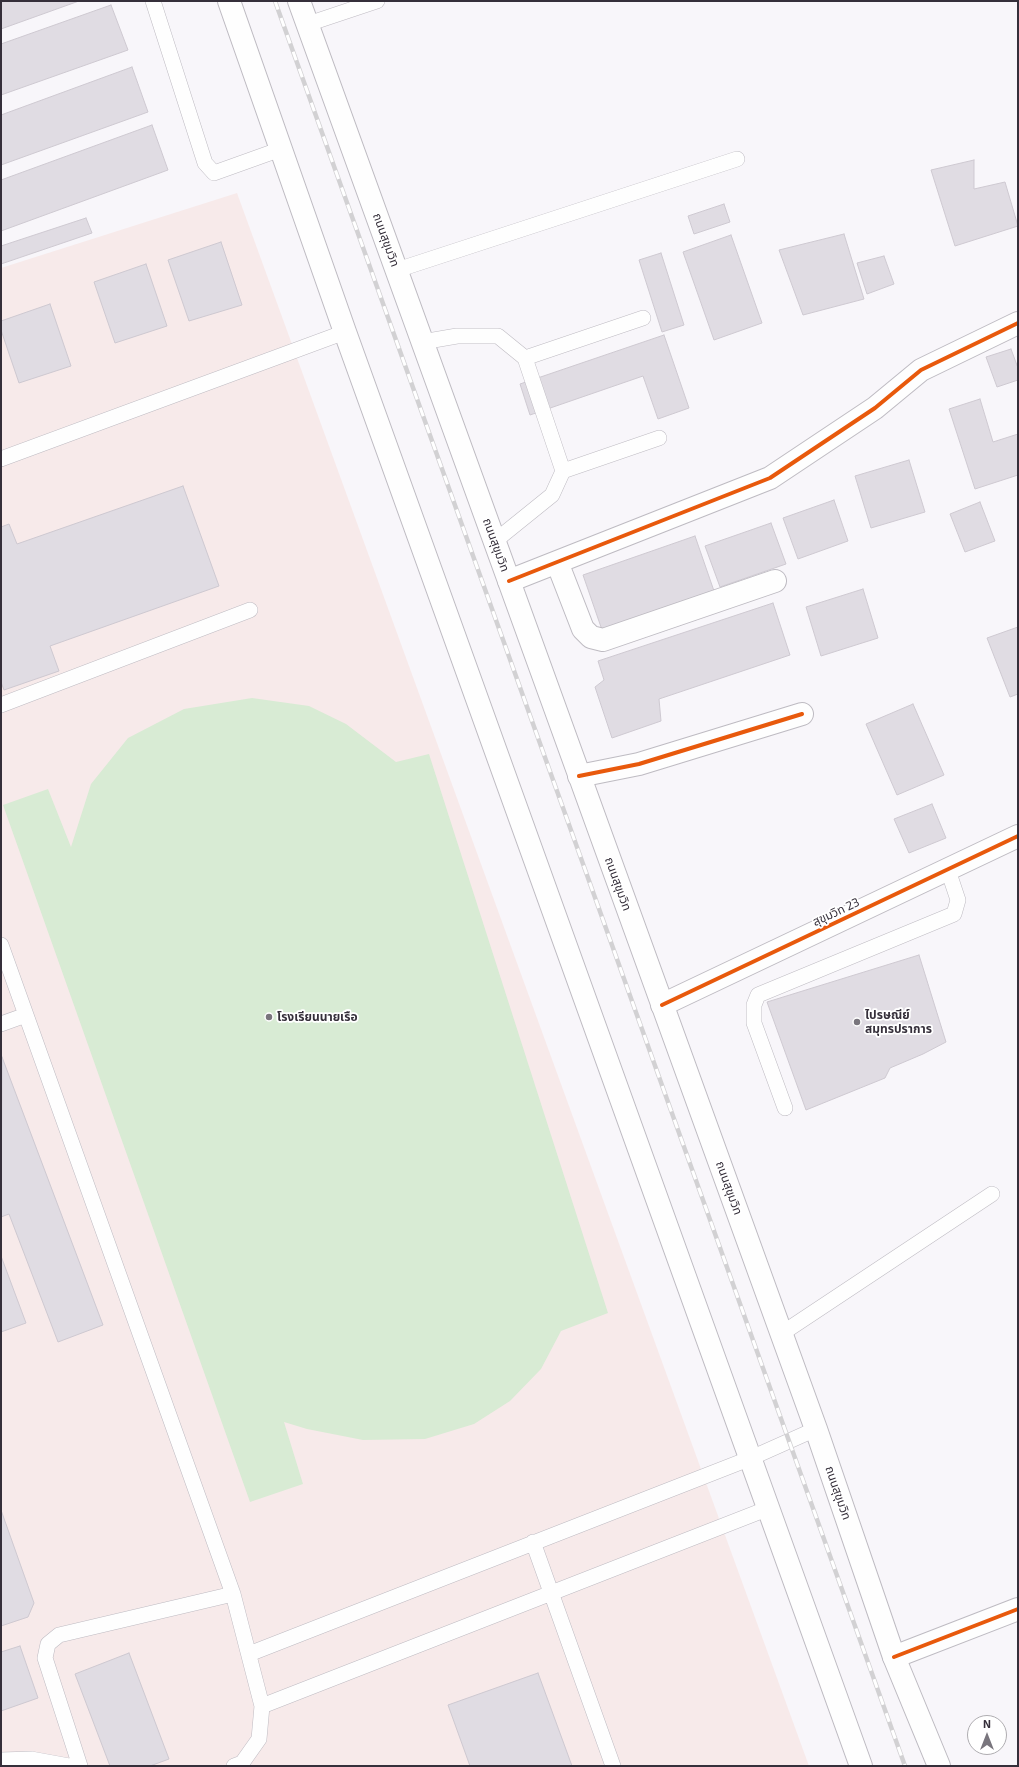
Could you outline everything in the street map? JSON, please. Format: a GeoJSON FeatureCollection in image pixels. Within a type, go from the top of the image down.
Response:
{"type":"FeatureCollection","features":[{"type":"Feature","properties":{"kind":"main road"},"geometry":{"type":"LineString","coordinates":[[229,1],[345,332],[861,1766]]}},
{"type":"Feature","properties":{"kind":"main road","name":"ถนนสุขุมวิท"},"geometry":{"type":"LineString","coordinates":[[299,1],[816,1429],[894,1657],[939,1766]]}},
{"type":"Feature","properties":{"kind":"main road"},"geometry":{"type":"LineString","coordinates":[[509,581],[770,478],[875,408],[921,370],[1018,323]]}},
{"type":"Feature","properties":{"kind":"main road"},"geometry":{"type":"LineString","coordinates":[[557,562],[583,630],[591,637],[603,640],[774,581]]}},
{"type":"Feature","properties":{"kind":"main road"},"geometry":{"type":"LineString","coordinates":[[580,776],[639,764],[802,714]]}},
{"type":"Feature","properties":{"kind":"main road","name":"สุขุมวิท 23"},"geometry":{"type":"LineString","coordinates":[[662,1005],[1018,836]]}},
{"type":"Feature","properties":{"kind":"main road"},"geometry":{"type":"LineString","coordinates":[[894,1657],[1018,1609]]}},
{"type":"Feature","properties":{"kind":"lane"},"geometry":{"type":"LineString","coordinates":[[153,1],[206,163],[214,173],[282,149]]}},
{"type":"Feature","properties":{"kind":"lane"},"geometry":{"type":"LineString","coordinates":[[308,24],[377,1]]}},
{"type":"Feature","properties":{"kind":"lane"},"geometry":{"type":"LineString","coordinates":[[397,270],[737,159]]}},
{"type":"Feature","properties":{"kind":"lane"},"geometry":{"type":"LineString","coordinates":[[526,358],[643,318]]}},
{"type":"Feature","properties":{"kind":"lane"},"geometry":{"type":"LineString","coordinates":[[1,459],[345,332]]}},
{"type":"Feature","properties":{"kind":"lane"},"geometry":{"type":"LineString","coordinates":[[422,342],[457,336],[498,336],[526,358],[563,471],[552,495],[495,542]]}},
{"type":"Feature","properties":{"kind":"lane"},"geometry":{"type":"LineString","coordinates":[[563,471],[659,438]]}},
{"type":"Feature","properties":{"kind":"lane"},"geometry":{"type":"LineString","coordinates":[[1,705],[250,610]]}},
{"type":"Feature","properties":{"kind":"lane"},"geometry":{"type":"LineString","coordinates":[[785,1108],[754,1023],[754,1005],[758,996],[954,914],[958,900],[948,870]]}},
{"type":"Feature","properties":{"kind":"lane"},"geometry":{"type":"LineString","coordinates":[[1,945],[233,1594],[262,1706],[259,1739],[240,1765]]}},
{"type":"Feature","properties":{"kind":"lane"},"geometry":{"type":"LineString","coordinates":[[1,1024],[26,1015]]}},
{"type":"Feature","properties":{"kind":"lane"},"geometry":{"type":"LineString","coordinates":[[781,1334],[992,1194]]}},
{"type":"Feature","properties":{"kind":"lane"},"geometry":{"type":"LineString","coordinates":[[249,1654],[751,1458],[816,1429]]}},
{"type":"Feature","properties":{"kind":"lane"},"geometry":{"type":"LineString","coordinates":[[262,1706],[769,1508]]}},
{"type":"Feature","properties":{"kind":"lane"},"geometry":{"type":"LineString","coordinates":[[533,1542],[613,1766]]}},
{"type":"Feature","properties":{"kind":"lane"},"geometry":{"type":"LineString","coordinates":[[80,1766],[45,1658],[48,1644],[59,1635],[233,1594]]}},
{"type":"Feature","properties":{"kind":"lane"},"geometry":{"type":"LineString","coordinates":[[1,1760],[31,1759],[69,1766]]}},
{"type":"Feature","properties":{"kind":"shaded area","name":"โรงเรียนนายเรือ"},"geometry":{"type":"Polygon","coordinates":[[[237,193],[809,1766],[1,1766],[1,268],[237,193]]]}},
{"type":"Feature","properties":{"kind":"green space"},"geometry":{"type":"Polygon","coordinates":[[[252,698],[309,706],[346,724],[396,762],[429,754],[608,1313],[561,1331],[541,1369],[510,1401],[474,1424],[425,1439],[363,1440],[307,1429],[284,1422],[303,1484],[250,1502],[3,805],[48,789],[71,847],[91,784],[128,738],[184,709],[252,698]]]}},
{"type":"Feature","properties":{"kind":"building"},"geometry":{"type":"Polygon","coordinates":[[[1,1],[79,1],[1,29],[1,1]]]}},
{"type":"Feature","properties":{"kind":"building"},"geometry":{"type":"Polygon","coordinates":[[[111,5],[128,50],[1,95],[1,44],[111,5]]]}},
{"type":"Feature","properties":{"kind":"building"},"geometry":{"type":"Polygon","coordinates":[[[132,67],[148,112],[1,165],[1,115],[132,67]]]}},
{"type":"Feature","properties":{"kind":"building"},"geometry":{"type":"Polygon","coordinates":[[[152,125],[168,170],[1,231],[1,180],[152,125]]]}},
{"type":"Feature","properties":{"kind":"building"},"geometry":{"type":"Polygon","coordinates":[[[974,160],[974,189],[1005,182],[1018,226],[955,246],[931,170],[974,160]]]}},
{"type":"Feature","properties":{"kind":"building"},"geometry":{"type":"Polygon","coordinates":[[[724,204],[730,222],[694,234],[688,216],[724,204]]]}},
{"type":"Feature","properties":{"kind":"building"},"geometry":{"type":"Polygon","coordinates":[[[86,218],[92,233],[1,264],[1,246],[86,218]]]}},
{"type":"Feature","properties":{"kind":"building"},"geometry":{"type":"Polygon","coordinates":[[[844,234],[864,299],[803,315],[779,250],[844,234]]]}},
{"type":"Feature","properties":{"kind":"building"},"geometry":{"type":"Polygon","coordinates":[[[731,235],[762,323],[714,340],[683,252],[731,235]]]}},
{"type":"Feature","properties":{"kind":"building"},"geometry":{"type":"Polygon","coordinates":[[[221,242],[242,305],[189,321],[168,260],[221,242]]]}},
{"type":"Feature","properties":{"kind":"building"},"geometry":{"type":"Polygon","coordinates":[[[661,253],[684,325],[662,332],[639,260],[661,253]]]}},
{"type":"Feature","properties":{"kind":"building"},"geometry":{"type":"Polygon","coordinates":[[[884,256],[894,284],[867,294],[857,263],[884,256]]]}},
{"type":"Feature","properties":{"kind":"building"},"geometry":{"type":"Polygon","coordinates":[[[146,264],[167,326],[115,343],[94,282],[146,264]]]}},
{"type":"Feature","properties":{"kind":"building"},"geometry":{"type":"Polygon","coordinates":[[[50,304],[71,366],[19,383],[1,330],[1,321],[50,304]]]}},
{"type":"Feature","properties":{"kind":"building"},"geometry":{"type":"Polygon","coordinates":[[[664,335],[689,408],[658,419],[643,376],[530,415],[520,384],[664,335]]]}},
{"type":"Feature","properties":{"kind":"building"},"geometry":{"type":"Polygon","coordinates":[[[1011,349],[1018,368],[1018,380],[997,387],[986,357],[1011,349]]]}},
{"type":"Feature","properties":{"kind":"building"},"geometry":{"type":"Polygon","coordinates":[[[980,399],[993,442],[1018,434],[1018,475],[975,489],[949,409],[980,399]]]}},
{"type":"Feature","properties":{"kind":"building"},"geometry":{"type":"Polygon","coordinates":[[[909,460],[925,512],[871,528],[855,476],[909,460]]]}},
{"type":"Feature","properties":{"kind":"building"},"geometry":{"type":"Polygon","coordinates":[[[183,486],[219,586],[50,646],[59,671],[4,690],[1,682],[1,527],[9,524],[17,544],[183,486]]]}},
{"type":"Feature","properties":{"kind":"building"},"geometry":{"type":"Polygon","coordinates":[[[834,500],[848,541],[798,559],[783,518],[834,500]]]}},
{"type":"Feature","properties":{"kind":"building"},"geometry":{"type":"Polygon","coordinates":[[[980,502],[995,541],[965,552],[950,514],[980,502]]]}},
{"type":"Feature","properties":{"kind":"building"},"geometry":{"type":"Polygon","coordinates":[[[771,523],[786,564],[720,587],[705,546],[771,523]]]}},
{"type":"Feature","properties":{"kind":"building"},"geometry":{"type":"Polygon","coordinates":[[[695,536],[714,591],[602,630],[583,575],[695,536]]]}},
{"type":"Feature","properties":{"kind":"building"},"geometry":{"type":"Polygon","coordinates":[[[863,589],[878,638],[821,656],[806,607],[863,589]]]}},
{"type":"Feature","properties":{"kind":"building"},"geometry":{"type":"Polygon","coordinates":[[[773,603],[790,655],[659,699],[661,721],[612,738],[595,687],[604,680],[598,661],[773,603]]]}},
{"type":"Feature","properties":{"kind":"building"},"geometry":{"type":"Polygon","coordinates":[[[1018,627],[1018,694],[1010,697],[987,638],[1018,627]]]}},
{"type":"Feature","properties":{"kind":"building"},"geometry":{"type":"Polygon","coordinates":[[[913,704],[944,775],[897,795],[866,724],[913,704]]]}},
{"type":"Feature","properties":{"kind":"building"},"geometry":{"type":"Polygon","coordinates":[[[932,804],[946,838],[909,853],[894,819],[932,804]]]}},
{"type":"Feature","properties":{"kind":"building","name":"ไปรษณีย์ สมุทรปราการ"},"geometry":{"type":"Polygon","coordinates":[[[919,955],[946,1042],[890,1068],[885,1078],[806,1110],[767,1002],[919,955]]]}},
{"type":"Feature","properties":{"kind":"building"},"geometry":{"type":"Polygon","coordinates":[[[2,1057],[103,1325],[58,1342],[9,1214],[1,1217],[2,1057]]]}},
{"type":"Feature","properties":{"kind":"building"},"geometry":{"type":"Polygon","coordinates":[[[1,1256],[26,1323],[1,1332],[1,1256]]]}},
{"type":"Feature","properties":{"kind":"building"},"geometry":{"type":"Polygon","coordinates":[[[1,1510],[34,1603],[28,1617],[1,1626],[1,1510]]]}},
{"type":"Feature","properties":{"kind":"building"},"geometry":{"type":"Polygon","coordinates":[[[20,1646],[38,1698],[1,1711],[1,1652],[20,1646]]]}},
{"type":"Feature","properties":{"kind":"building"},"geometry":{"type":"Polygon","coordinates":[[[129,1653],[169,1759],[150,1766],[110,1766],[75,1674],[129,1653]]]}},
{"type":"Feature","properties":{"kind":"building"},"geometry":{"type":"Polygon","coordinates":[[[538,1673],[572,1766],[470,1766],[448,1705],[538,1673]]]}},
{"type":"Feature","properties":{"kind":"railway"},"geometry":{"type":"LineString","coordinates":[[275,1],[905,1766]]}},
{"type":"Feature","properties":{"kind":"cycle path"},"geometry":{"type":"LineString","coordinates":[[509,581],[770,478],[875,408],[921,370],[1018,323]]}},
{"type":"Feature","properties":{"kind":"cycle path"},"geometry":{"type":"LineString","coordinates":[[579,776],[639,764],[802,714]]}},
{"type":"Feature","properties":{"kind":"cycle path"},"geometry":{"type":"LineString","coordinates":[[662,1005],[1018,836]]}},
{"type":"Feature","properties":{"kind":"cycle path"},"geometry":{"type":"LineString","coordinates":[[894,1657],[1018,1609]]}},
{"type":"Feature","properties":{"kind":"place","name":"โรงเรียนนายเรือ"},"geometry":{"type":"Point","coordinates":[269,1017]}},
{"type":"Feature","properties":{"kind":"place","name":"ไปรษณีย์ สมุทรปราการ"},"geometry":{"type":"Point","coordinates":[857,1022]}}]}
